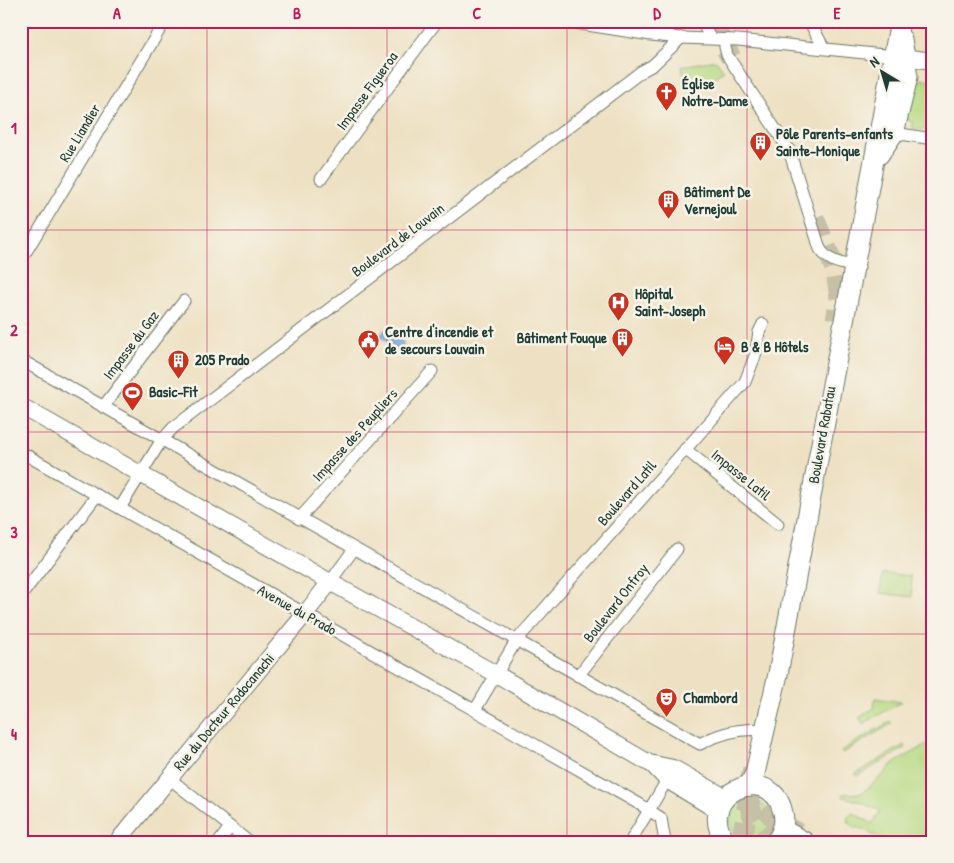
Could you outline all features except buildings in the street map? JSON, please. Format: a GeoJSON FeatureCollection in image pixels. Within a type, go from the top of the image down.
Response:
{"type":"FeatureCollection","features":[{"type":"Feature","properties":{"kind":"main road","name":"Boulevard Rabatau"},"geometry":{"type":"LineString","coordinates":[[757,788],[754,773],[763,730],[771,708],[858,267],[889,79],[899,57],[900,21]]}},
{"type":"Feature","properties":{"kind":"main road","name":"Boulevard Rabatau"},"geometry":{"type":"LineString","coordinates":[[874,162],[894,133],[908,77],[899,57]]}},
{"type":"Feature","properties":{"kind":"main road"},"geometry":{"type":"LineString","coordinates":[[899,57],[933,61]]}},
{"type":"Feature","properties":{"kind":"main road"},"geometry":{"type":"LineString","coordinates":[[21,406],[496,674],[653,765],[667,780],[722,804]]}},
{"type":"Feature","properties":{"kind":"main road","name":"Rue du Docteur Rodocanachi"},"geometry":{"type":"LineString","coordinates":[[117,842],[306,614],[330,582]]}},
{"type":"Feature","properties":{"kind":"main road","name":"Boulevard Rabatau"},"geometry":{"type":"LineString","coordinates":[[757,788],[765,775],[773,732],[771,708]]}},
{"type":"Feature","properties":{"kind":"main road"},"geometry":{"type":"LineString","coordinates":[[653,765],[673,768],[722,804]]}},
{"type":"Feature","properties":{"kind":"main road"},"geometry":{"type":"LineString","coordinates":[[726,842],[718,827],[722,804],[737,789],[757,788],[777,798],[780,804],[784,817],[778,838],[805,842]]}},
{"type":"Feature","properties":{"kind":"street","name":"Rue Liandier"},"geometry":{"type":"LineString","coordinates":[[21,260],[165,21]]}},
{"type":"Feature","properties":{"kind":"street","name":"Impasse Figueroa"},"geometry":{"type":"LineString","coordinates":[[321,179],[437,21]]}},
{"type":"Feature","properties":{"kind":"street"},"geometry":{"type":"LineString","coordinates":[[562,21],[676,38],[725,39],[899,57]]}},
{"type":"Feature","properties":{"kind":"street"},"geometry":{"type":"LineString","coordinates":[[663,21],[676,38]]}},
{"type":"Feature","properties":{"kind":"street"},"geometry":{"type":"LineString","coordinates":[[702,21],[710,38]]}},
{"type":"Feature","properties":{"kind":"street"},"geometry":{"type":"LineString","coordinates":[[809,21],[824,48]]}},
{"type":"Feature","properties":{"kind":"street","name":"Boulevard de Louvain"},"geometry":{"type":"LineString","coordinates":[[141,474],[161,441],[173,428],[642,71],[653,65],[676,38]]}},
{"type":"Feature","properties":{"kind":"street"},"geometry":{"type":"LineString","coordinates":[[725,39],[727,55],[790,150],[815,237],[824,256],[830,260],[858,267]]}},
{"type":"Feature","properties":{"kind":"street","name":"Boulevard Rabatau"},"geometry":{"type":"LineString","coordinates":[[889,79],[889,118],[894,133]]}},
{"type":"Feature","properties":{"kind":"street"},"geometry":{"type":"LineString","coordinates":[[894,133],[933,139]]}},
{"type":"Feature","properties":{"kind":"street","name":"Impasse du Gaz"},"geometry":{"type":"LineString","coordinates":[[103,407],[184,300]]}},
{"type":"Feature","properties":{"kind":"street","name":"Boulevard Latil"},"geometry":{"type":"LineString","coordinates":[[496,674],[516,641],[745,382],[755,356],[762,324]]}},
{"type":"Feature","properties":{"kind":"street"},"geometry":{"type":"LineString","coordinates":[[21,360],[161,441],[700,744],[728,732],[763,730]]}},
{"type":"Feature","properties":{"kind":"street","name":"Impasse des Peupliers"},"geometry":{"type":"LineString","coordinates":[[299,519],[432,371]]}},
{"type":"Feature","properties":{"kind":"street","name":"Impasse Latil"},"geometry":{"type":"LineString","coordinates":[[685,449],[778,524]]}},
{"type":"Feature","properties":{"kind":"street","name":"Avenue du Prado"},"geometry":{"type":"LineString","coordinates":[[21,452],[476,710],[662,818],[665,842]]}},
{"type":"Feature","properties":{"kind":"street"},"geometry":{"type":"LineString","coordinates":[[120,508],[141,474]]}},
{"type":"Feature","properties":{"kind":"street"},"geometry":{"type":"LineString","coordinates":[[21,596],[96,495]]}},
{"type":"Feature","properties":{"kind":"street"},"geometry":{"type":"LineString","coordinates":[[330,582],[354,549]]}},
{"type":"Feature","properties":{"kind":"street","name":"Boulevard Onfroy"},"geometry":{"type":"LineString","coordinates":[[578,676],[677,549]]}},
{"type":"Feature","properties":{"kind":"street"},"geometry":{"type":"LineString","coordinates":[[476,710],[496,674]]}},
{"type":"Feature","properties":{"kind":"street"},"geometry":{"type":"LineString","coordinates":[[169,778],[249,842]]}},
{"type":"Feature","properties":{"kind":"street"},"geometry":{"type":"LineString","coordinates":[[630,842],[667,780]]}},
{"type":"Feature","properties":{"kind":"street"},"geometry":{"type":"LineString","coordinates":[[219,842],[230,827]]}},
{"type":"Feature","properties":{"kind":"street"},"geometry":{"type":"LineString","coordinates":[[21,836],[26,842]]}},
{"type":"Feature","properties":{"kind":"green space"},"geometry":{"type":"Polygon","coordinates":[[[922,21],[933,21],[933,39],[922,27],[922,21]]]}},
{"type":"Feature","properties":{"kind":"green space"},"geometry":{"type":"Polygon","coordinates":[[[716,60],[724,71],[716,76],[710,84],[699,78],[684,80],[682,66],[716,60]]]}},
{"type":"Feature","properties":{"kind":"green space"},"geometry":{"type":"Polygon","coordinates":[[[922,79],[933,80],[933,131],[912,128],[911,121],[905,119],[916,80],[920,81],[922,79]]]}},
{"type":"Feature","properties":{"kind":"green space"},"geometry":{"type":"Polygon","coordinates":[[[883,573],[911,576],[912,597],[880,593],[883,573]]]}},
{"type":"Feature","properties":{"kind":"green space"},"geometry":{"type":"Polygon","coordinates":[[[875,698],[901,702],[863,724],[859,718],[874,708],[875,698]]]}},
{"type":"Feature","properties":{"kind":"green space"},"geometry":{"type":"Polygon","coordinates":[[[889,722],[891,724],[843,753],[841,751],[889,722]]]}},
{"type":"Feature","properties":{"kind":"green space"},"geometry":{"type":"Polygon","coordinates":[[[904,745],[905,748],[857,776],[855,774],[904,745]]]}},
{"type":"Feature","properties":{"kind":"green space"},"geometry":{"type":"Polygon","coordinates":[[[926,745],[933,747],[933,842],[886,842],[861,828],[855,828],[847,820],[853,813],[873,824],[880,811],[859,801],[843,797],[842,794],[862,793],[884,774],[891,765],[926,745]]]}},
{"type":"Feature","properties":{"kind":"green space"},"geometry":{"type":"Polygon","coordinates":[[[754,800],[761,803],[767,809],[770,820],[769,828],[761,837],[754,840],[746,840],[739,837],[731,828],[730,816],[733,809],[742,801],[754,800]]]}},
{"type":"Feature","properties":{"kind":"water"},"geometry":{"type":"Polygon","coordinates":[[[386,328],[404,343],[398,351],[380,336],[386,328]]]}},
{"type":"Feature","properties":{"kind":"tunnel"},"geometry":{"type":"LineString","coordinates":[[711,21],[731,58]]}},
{"type":"Feature","properties":{"kind":"tunnel"},"geometry":{"type":"LineString","coordinates":[[814,218],[836,271],[840,298],[836,320]]}},
{"type":"Feature","properties":{"kind":"tunnel"},"geometry":{"type":"LineString","coordinates":[[742,842],[753,768]]}},
{"type":"Feature","properties":{"kind":"tunnel"},"geometry":{"type":"LineString","coordinates":[[752,779],[754,789],[762,805],[774,818],[798,833]]}},
{"type":"Feature","properties":{"kind":"tunnel"},"geometry":{"type":"LineString","coordinates":[[749,800],[758,824],[775,842]]}},
{"type":"Feature","properties":{"kind":"place","name":"Église Notre-Dame"},"geometry":{"type":"Point","coordinates":[666,112]}},
{"type":"Feature","properties":{"kind":"place","name":"Pôle Parents-enfants Sainte-Monique"},"geometry":{"type":"Point","coordinates":[760,162]}},
{"type":"Feature","properties":{"kind":"place","name":"Bâtiment De Vernejoul"},"geometry":{"type":"Point","coordinates":[668,220]}},
{"type":"Feature","properties":{"kind":"place","name":"Hôpital Saint-Joseph"},"geometry":{"type":"Point","coordinates":[619,322]}},
{"type":"Feature","properties":{"kind":"place","name":"Bâtiment Fouque"},"geometry":{"type":"Point","coordinates":[623,357]}},
{"type":"Feature","properties":{"kind":"place","name":"Centre d'incendie et de secours Louvain"},"geometry":{"type":"Point","coordinates":[369,360]}},
{"type":"Feature","properties":{"kind":"place","name":"B & B Hôtels"},"geometry":{"type":"Point","coordinates":[725,366]}},
{"type":"Feature","properties":{"kind":"place","name":"205 Prado"},"geometry":{"type":"Point","coordinates":[179,379]}},
{"type":"Feature","properties":{"kind":"place","name":"Basic-Fit"},"geometry":{"type":"Point","coordinates":[133,411]}},
{"type":"Feature","properties":{"kind":"place","name":"Chambord"},"geometry":{"type":"Point","coordinates":[667,717]}}]}
